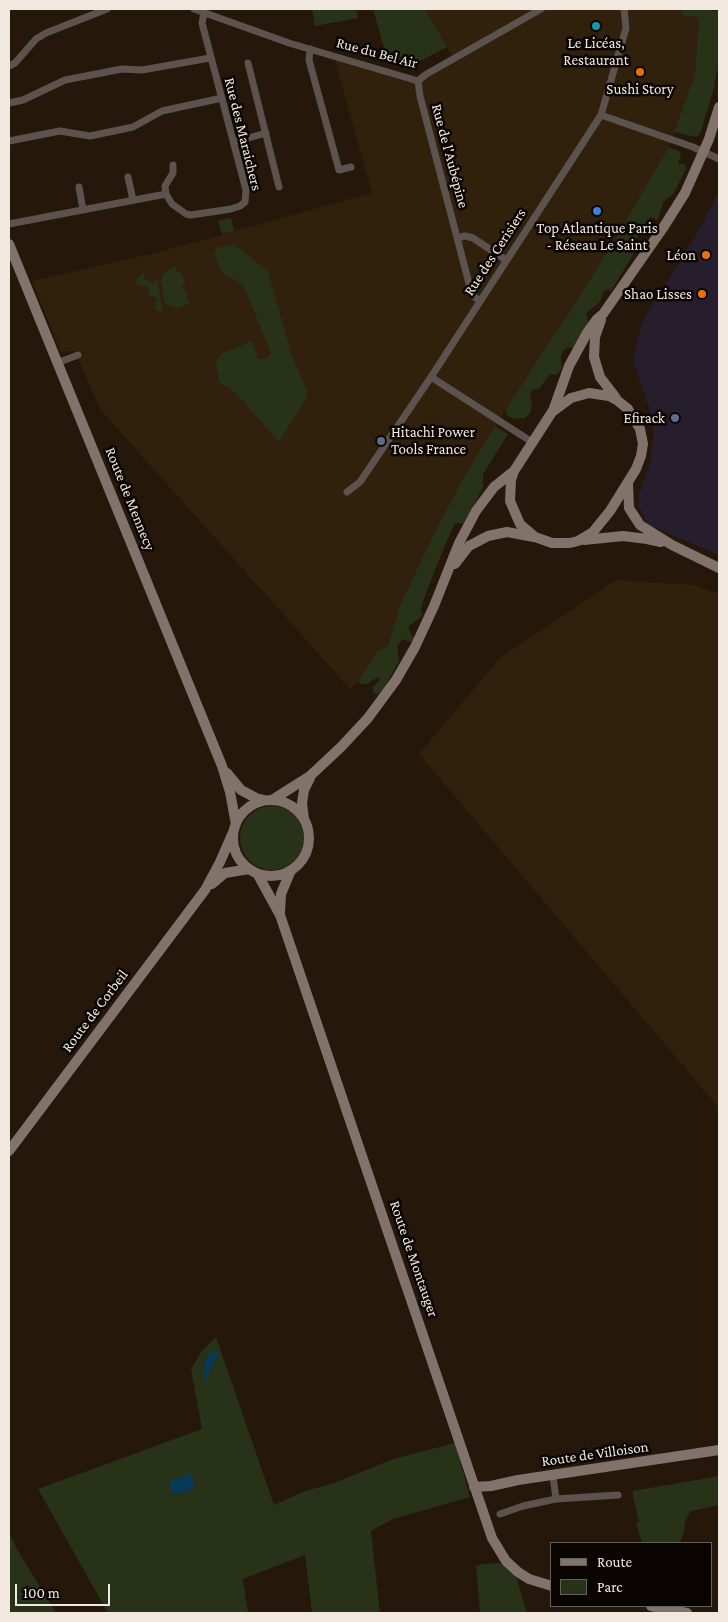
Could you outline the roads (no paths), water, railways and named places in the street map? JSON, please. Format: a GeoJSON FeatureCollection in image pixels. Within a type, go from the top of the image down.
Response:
{"type":"FeatureCollection","features":[{"type":"Feature","properties":{"kind":"main road"},"geometry":{"type":"LineString","coordinates":[[578,541],[593,532],[601,524],[636,469],[642,456],[642,435],[638,424],[633,415],[618,401],[600,377],[594,357],[595,337],[603,314],[685,193],[704,152],[719,107]]}},
{"type":"Feature","properties":{"kind":"main road","name":"Route de Mennecy"},"geometry":{"type":"LineString","coordinates":[[9,244],[222,766],[230,792],[235,827]]}},
{"type":"Feature","properties":{"kind":"main road"},"geometry":{"type":"LineString","coordinates":[[552,412],[573,356],[597,318],[603,314]]}},
{"type":"Feature","properties":{"kind":"main road"},"geometry":{"type":"LineString","coordinates":[[535,537],[520,524],[512,508],[510,489],[514,471],[552,412],[562,403],[582,394],[599,394],[618,401]]}},
{"type":"Feature","properties":{"kind":"main road"},"geometry":{"type":"LineString","coordinates":[[310,776],[304,790],[302,803],[304,820],[309,836],[309,844],[303,859],[292,870],[285,873],[271,876],[253,871],[244,864],[234,845],[235,827],[246,810],[253,805],[271,800],[310,776],[368,718],[396,680],[415,647],[448,574],[459,543],[476,511],[494,487],[514,471]]}},
{"type":"Feature","properties":{"kind":"main road"},"geometry":{"type":"LineString","coordinates":[[628,482],[629,508],[635,520],[646,530],[672,545]]}},
{"type":"Feature","properties":{"kind":"main road"},"geometry":{"type":"LineString","coordinates":[[448,574],[470,546],[488,536],[507,532],[561,544],[602,537],[629,536],[647,539],[672,545],[719,568]]}},
{"type":"Feature","properties":{"kind":"main road","name":"Route de Mennecy"},"geometry":{"type":"LineString","coordinates":[[222,766],[241,790],[256,798],[271,800]]}},
{"type":"Feature","properties":{"kind":"main road"},"geometry":{"type":"LineString","coordinates":[[271,800],[280,801],[294,808],[304,820]]}},
{"type":"Feature","properties":{"kind":"main road","name":"Route de Corbeil"},"geometry":{"type":"LineString","coordinates":[[9,1151],[205,890],[220,862],[235,827]]}},
{"type":"Feature","properties":{"kind":"main road","name":"Route de Montauger"},"geometry":{"type":"LineString","coordinates":[[280,915],[281,894],[292,870]]}},
{"type":"Feature","properties":{"kind":"main road","name":"Route de Corbeil"},"geometry":{"type":"LineString","coordinates":[[205,890],[225,873],[253,871]]}},
{"type":"Feature","properties":{"kind":"main road","name":"Route de Montauger"},"geometry":{"type":"LineString","coordinates":[[253,871],[280,915],[492,1538],[506,1561],[529,1579],[550,1585]]}},
{"type":"Feature","properties":{"kind":"main road","name":"Route de Villoison"},"geometry":{"type":"LineString","coordinates":[[474,1487],[482,1488],[518,1480],[719,1450]]}},
{"type":"Feature","properties":{"kind":"main road"},"geometry":{"type":"LineString","coordinates":[[657,1607],[687,1613]]}},
{"type":"Feature","properties":{"kind":"street"},"geometry":{"type":"LineString","coordinates":[[9,66],[15,63],[36,39],[41,36],[107,9]]}},
{"type":"Feature","properties":{"kind":"street","name":"Rue du Bel Air"},"geometry":{"type":"LineString","coordinates":[[194,9],[280,40],[418,81],[425,75],[541,9]]}},
{"type":"Feature","properties":{"kind":"street","name":"Rue des Cerisiers"},"geometry":{"type":"LineString","coordinates":[[347,492],[360,482],[431,377],[601,115],[626,28],[624,9]]}},
{"type":"Feature","properties":{"kind":"street","name":"Rue des Maraichers"},"geometry":{"type":"LineString","coordinates":[[166,194],[172,204],[186,214],[191,215],[240,206],[245,202],[246,190],[202,23],[204,13]]}},
{"type":"Feature","properties":{"kind":"street"},"geometry":{"type":"LineString","coordinates":[[310,49],[309,60],[339,170],[352,167]]}},
{"type":"Feature","properties":{"kind":"street"},"geometry":{"type":"LineString","coordinates":[[9,103],[23,100],[64,80],[122,69],[142,70],[210,58]]}},
{"type":"Feature","properties":{"kind":"street"},"geometry":{"type":"LineString","coordinates":[[248,63],[278,187]]}},
{"type":"Feature","properties":{"kind":"street","name":"Rue de l'Aubépine"},"geometry":{"type":"LineString","coordinates":[[418,81],[420,96],[472,295],[480,301]]}},
{"type":"Feature","properties":{"kind":"street"},"geometry":{"type":"LineString","coordinates":[[9,141],[60,131],[90,136],[125,129],[139,125],[162,111],[222,98]]}},
{"type":"Feature","properties":{"kind":"street"},"geometry":{"type":"LineString","coordinates":[[601,115],[688,145],[719,159]]}},
{"type":"Feature","properties":{"kind":"street"},"geometry":{"type":"LineString","coordinates":[[234,142],[266,133]]}},
{"type":"Feature","properties":{"kind":"street"},"geometry":{"type":"LineString","coordinates":[[9,224],[166,194],[165,186],[173,172],[173,165]]}},
{"type":"Feature","properties":{"kind":"street"},"geometry":{"type":"LineString","coordinates":[[128,177],[133,200]]}},
{"type":"Feature","properties":{"kind":"street"},"geometry":{"type":"LineString","coordinates":[[78,187],[83,210]]}},
{"type":"Feature","properties":{"kind":"street"},"geometry":{"type":"LineString","coordinates":[[457,238],[465,236],[473,238],[506,260]]}},
{"type":"Feature","properties":{"kind":"street"},"geometry":{"type":"LineString","coordinates":[[58,363],[78,355]]}},
{"type":"Feature","properties":{"kind":"street"},"geometry":{"type":"LineString","coordinates":[[431,377],[532,442]]}},
{"type":"Feature","properties":{"kind":"street"},"geometry":{"type":"LineString","coordinates":[[553,1476],[556,1499]]}},
{"type":"Feature","properties":{"kind":"street"},"geometry":{"type":"LineString","coordinates":[[500,1514],[523,1506],[556,1499],[618,1496]]}},
{"type":"Feature","properties":{"kind":"water"},"geometry":{"type":"Polygon","coordinates":[[[217,1351],[218,1355],[211,1367],[205,1385],[204,1365],[209,1354],[217,1351]]]}},
{"type":"Feature","properties":{"kind":"water"},"geometry":{"type":"Polygon","coordinates":[[[189,1474],[192,1475],[194,1487],[191,1490],[173,1494],[169,1482],[189,1474]]]}},
{"type":"Feature","properties":{"kind":"place","name":"Le Licéas, Restaurant"},"geometry":{"type":"Point","coordinates":[596,26]}},
{"type":"Feature","properties":{"kind":"place","name":"Sushi Story"},"geometry":{"type":"Point","coordinates":[640,72]}},
{"type":"Feature","properties":{"kind":"place","name":"Top Atlantique Paris - Réseau Le Saint"},"geometry":{"type":"Point","coordinates":[597,211]}},
{"type":"Feature","properties":{"kind":"place","name":"Léon"},"geometry":{"type":"Point","coordinates":[706,255]}},
{"type":"Feature","properties":{"kind":"place","name":"Shao Lisses"},"geometry":{"type":"Point","coordinates":[702,294]}},
{"type":"Feature","properties":{"kind":"place","name":"Efirack"},"geometry":{"type":"Point","coordinates":[675,418]}},
{"type":"Feature","properties":{"kind":"place","name":"Hitachi Power Tools France"},"geometry":{"type":"Point","coordinates":[381,441]}}]}
